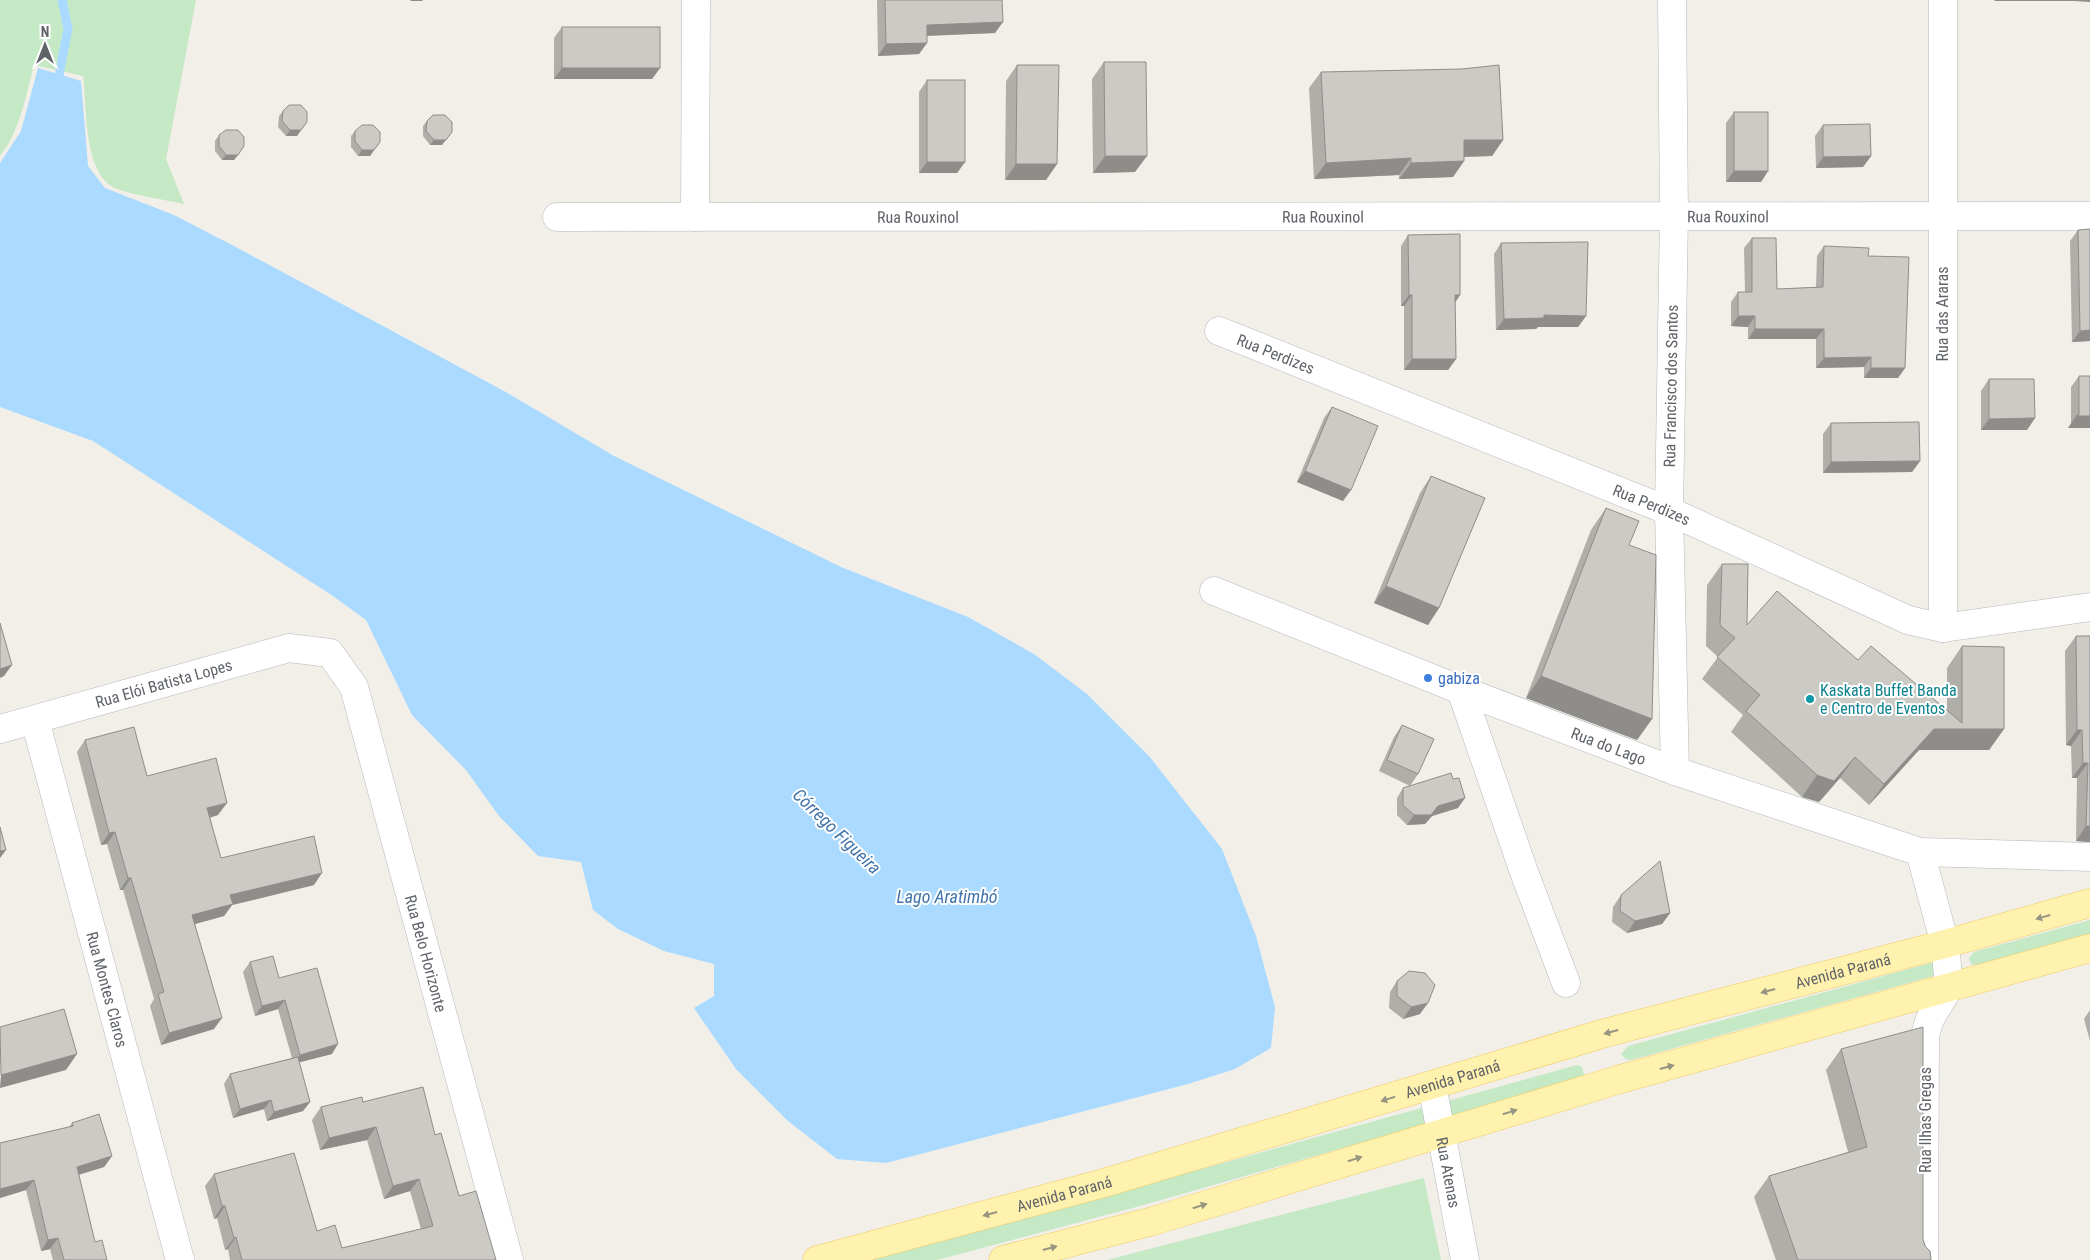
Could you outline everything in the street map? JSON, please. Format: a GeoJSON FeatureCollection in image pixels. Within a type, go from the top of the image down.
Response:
{"type":"FeatureCollection","features":[{"type":"Feature","properties":{"kind":"main road","name":"Avenida Paraná"},"geometry":{"type":"LineString","coordinates":[[817,1260],[1090,1187],[1605,1033],[2090,904]]}},
{"type":"Feature","properties":{"kind":"main road"},"geometry":{"type":"LineString","coordinates":[[1003,1260],[1153,1221],[1617,1080],[2090,948]]}},
{"type":"Feature","properties":{"kind":"street"},"geometry":{"type":"LineString","coordinates":[[695,217],[696,0]]}},
{"type":"Feature","properties":{"kind":"street","name":"Rua Francisco dos Santos"},"geometry":{"type":"LineString","coordinates":[[1672,0],[1674,214],[1669,511],[1675,771]]}},
{"type":"Feature","properties":{"kind":"street","name":"Rua das Araras"},"geometry":{"type":"LineString","coordinates":[[1943,0],[1941,217],[1943,628]]}},
{"type":"Feature","properties":{"kind":"street","name":"Rua Rouxinol"},"geometry":{"type":"LineString","coordinates":[[557,217],[1674,214],[1941,217],[2090,216]]}},
{"type":"Feature","properties":{"kind":"street","name":"Rua Perdizes"},"geometry":{"type":"LineString","coordinates":[[1219,331],[1669,511],[1908,620],[1943,628],[2090,608]]}},
{"type":"Feature","properties":{"kind":"street","name":"Rua do Lago"},"geometry":{"type":"LineString","coordinates":[[1214,591],[1461,690],[1675,771],[1920,852],[2090,857]]}},
{"type":"Feature","properties":{"kind":"street","name":"Rua Elói Batista Lopes"},"geometry":{"type":"LineString","coordinates":[[0,729],[289,648],[330,653]]}},
{"type":"Feature","properties":{"kind":"street","name":"Rua Belo Horizonte"},"geometry":{"type":"LineString","coordinates":[[330,653],[354,687],[509,1260]]}},
{"type":"Feature","properties":{"kind":"street"},"geometry":{"type":"LineString","coordinates":[[1461,690],[1524,872],[1566,983]]}},
{"type":"Feature","properties":{"kind":"street","name":"Rua Montes Claros"},"geometry":{"type":"LineString","coordinates":[[35,720],[180,1260]]}},
{"type":"Feature","properties":{"kind":"street"},"geometry":{"type":"LineString","coordinates":[[1920,852],[1945,944],[1949,987]]}},
{"type":"Feature","properties":{"kind":"street","name":"Rua Ilhas Gregas"},"geometry":{"type":"LineString","coordinates":[[1924,1260],[1925,1035],[1930,1018],[1949,987]]}},
{"type":"Feature","properties":{"kind":"street","name":"Rua Atenas"},"geometry":{"type":"LineString","coordinates":[[1432,1086],[1465,1260]]}},
{"type":"Feature","properties":{"kind":"green space"},"geometry":{"type":"Polygon","coordinates":[[[0,0],[196,0],[166,159],[184,204],[119,190],[103,179],[96,167],[91,152],[86,119],[83,76],[34,65],[13,135],[0,156],[0,0]]]}},
{"type":"Feature","properties":{"kind":"green space"},"geometry":{"type":"Polygon","coordinates":[[[2090,920],[2090,935],[1979,966],[1971,964],[1969,958],[1974,952],[2090,920]]]}},
{"type":"Feature","properties":{"kind":"green space"},"geometry":{"type":"Polygon","coordinates":[[[1936,963],[1937,975],[1631,1060],[1627,1060],[1621,1054],[1628,1046],[1936,963]]]}},
{"type":"Feature","properties":{"kind":"green space"},"geometry":{"type":"Polygon","coordinates":[[[1577,1065],[1581,1066],[1584,1074],[1581,1080],[1140,1206],[937,1260],[873,1260],[1577,1065]]]}},
{"type":"Feature","properties":{"kind":"green space"},"geometry":{"type":"Polygon","coordinates":[[[1424,1178],[1441,1260],[1107,1260],[1424,1178]]]}},
{"type":"Feature","properties":{"kind":"water","name":"Lago Aratimbó"},"geometry":{"type":"Polygon","coordinates":[[[38,68],[81,81],[88,166],[105,188],[174,215],[232,245],[504,391],[614,456],[841,567],[968,617],[1034,654],[1087,694],[1149,756],[1222,849],[1256,936],[1275,1007],[1271,1048],[1235,1069],[1188,1084],[886,1163],[837,1159],[788,1121],[736,1069],[694,1008],[714,996],[714,964],[664,951],[618,929],[593,910],[581,862],[538,856],[499,816],[466,770],[412,715],[366,620],[333,596],[93,441],[0,407],[0,163],[21,131],[38,68]]]}},
{"type":"Feature","properties":{"kind":"building"},"geometry":{"type":"Polygon","coordinates":[[[885,0],[1002,0],[1003,22],[927,25],[927,43],[886,44],[885,0]]]}},
{"type":"Feature","properties":{"kind":"building"},"geometry":{"type":"Polygon","coordinates":[[[562,27],[660,27],[660,68],[562,68],[562,27]]]}},
{"type":"Feature","properties":{"kind":"building"},"geometry":{"type":"Polygon","coordinates":[[[1104,62],[1146,62],[1147,156],[1105,156],[1104,62]]]}},
{"type":"Feature","properties":{"kind":"building"},"geometry":{"type":"Polygon","coordinates":[[[1017,65],[1059,65],[1057,164],[1016,164],[1017,65]]]}},
{"type":"Feature","properties":{"kind":"building"},"geometry":{"type":"Polygon","coordinates":[[[1499,65],[1503,140],[1464,140],[1464,161],[1411,163],[1411,158],[1326,163],[1321,72],[1462,69],[1499,65]]]}},
{"type":"Feature","properties":{"kind":"building"},"geometry":{"type":"Polygon","coordinates":[[[927,80],[965,80],[965,162],[927,162],[927,80]]]}},
{"type":"Feature","properties":{"kind":"building"},"geometry":{"type":"Polygon","coordinates":[[[289,105],[301,105],[307,112],[307,122],[301,130],[290,130],[282,121],[283,111],[289,105]]]}},
{"type":"Feature","properties":{"kind":"building"},"geometry":{"type":"Polygon","coordinates":[[[1734,112],[1768,112],[1768,171],[1734,171],[1734,112]]]}},
{"type":"Feature","properties":{"kind":"building"},"geometry":{"type":"Polygon","coordinates":[[[433,115],[445,115],[452,122],[452,132],[446,140],[434,140],[426,131],[427,121],[433,115]]]}},
{"type":"Feature","properties":{"kind":"building"},"geometry":{"type":"Polygon","coordinates":[[[1870,124],[1871,156],[1823,157],[1823,125],[1870,124]]]}},
{"type":"Feature","properties":{"kind":"building"},"geometry":{"type":"Polygon","coordinates":[[[362,125],[373,125],[380,132],[380,142],[374,150],[362,150],[355,141],[355,131],[362,125]]]}},
{"type":"Feature","properties":{"kind":"building"},"geometry":{"type":"Polygon","coordinates":[[[226,130],[238,130],[244,137],[244,146],[238,155],[226,155],[219,146],[219,135],[226,130]]]}},
{"type":"Feature","properties":{"kind":"building"},"geometry":{"type":"Polygon","coordinates":[[[2090,229],[2090,330],[2080,331],[2078,230],[2090,229]]]}},
{"type":"Feature","properties":{"kind":"building"},"geometry":{"type":"Polygon","coordinates":[[[1460,234],[1460,295],[1455,295],[1456,359],[1412,359],[1412,295],[1409,295],[1408,235],[1460,234]]]}},
{"type":"Feature","properties":{"kind":"building"},"geometry":{"type":"Polygon","coordinates":[[[1752,238],[1776,238],[1777,289],[1823,287],[1824,246],[1869,248],[1868,256],[1909,257],[1905,368],[1871,368],[1871,357],[1824,358],[1824,329],[1755,329],[1755,316],[1738,316],[1738,292],[1752,292],[1752,238]]]}},
{"type":"Feature","properties":{"kind":"building"},"geometry":{"type":"Polygon","coordinates":[[[1588,242],[1586,316],[1544,315],[1544,318],[1504,319],[1501,243],[1588,242]]]}},
{"type":"Feature","properties":{"kind":"building"},"geometry":{"type":"Polygon","coordinates":[[[2079,376],[2090,376],[2090,416],[2076,416],[2079,415],[2079,376]]]}},
{"type":"Feature","properties":{"kind":"building"},"geometry":{"type":"Polygon","coordinates":[[[1989,379],[2034,379],[2035,418],[1989,419],[1989,379]]]}},
{"type":"Feature","properties":{"kind":"building"},"geometry":{"type":"Polygon","coordinates":[[[1332,407],[1378,426],[1351,490],[1305,471],[1332,407]]]}},
{"type":"Feature","properties":{"kind":"building"},"geometry":{"type":"Polygon","coordinates":[[[1919,422],[1920,461],[1831,462],[1831,423],[1919,422]]]}},
{"type":"Feature","properties":{"kind":"building"},"geometry":{"type":"Polygon","coordinates":[[[1431,476],[1485,498],[1439,608],[1386,586],[1431,476]]]}},
{"type":"Feature","properties":{"kind":"building"},"geometry":{"type":"Polygon","coordinates":[[[1606,508],[1639,521],[1629,545],[1656,555],[1652,719],[1541,676],[1606,508]]]}},
{"type":"Feature","properties":{"kind":"building","name":"Kaskata Buffet Banda e Centro de Eventos"},"geometry":{"type":"Polygon","coordinates":[[[1722,564],[1748,564],[1747,625],[1777,591],[1858,660],[1871,646],[1962,723],[1962,646],[2004,647],[2004,729],[1934,729],[1884,784],[1855,757],[1834,781],[1817,775],[1746,711],[1760,695],[1717,657],[1735,638],[1720,625],[1722,564]]]}},
{"type":"Feature","properties":{"kind":"building"},"geometry":{"type":"Polygon","coordinates":[[[0,623],[12,665],[0,669],[0,623]]]}},
{"type":"Feature","properties":{"kind":"building"},"geometry":{"type":"Polygon","coordinates":[[[2076,636],[2090,636],[2090,826],[2086,826],[2088,763],[2083,763],[2082,730],[2077,730],[2076,636]]]}},
{"type":"Feature","properties":{"kind":"building"},"geometry":{"type":"Polygon","coordinates":[[[1402,725],[1434,739],[1418,774],[1387,760],[1402,725]]]}},
{"type":"Feature","properties":{"kind":"building"},"geometry":{"type":"Polygon","coordinates":[[[134,727],[147,776],[216,758],[227,803],[207,808],[221,858],[314,836],[322,873],[230,895],[233,904],[192,915],[222,1018],[169,1033],[158,994],[164,992],[131,878],[128,878],[115,832],[109,833],[85,740],[134,727]]]}},
{"type":"Feature","properties":{"kind":"building"},"geometry":{"type":"Polygon","coordinates":[[[1451,773],[1453,779],[1459,778],[1465,798],[1438,806],[1431,815],[1414,815],[1403,805],[1403,788],[1451,773]]]}},
{"type":"Feature","properties":{"kind":"building"},"geometry":{"type":"Polygon","coordinates":[[[0,827],[6,850],[0,851],[0,827]]]}},
{"type":"Feature","properties":{"kind":"building"},"geometry":{"type":"Polygon","coordinates":[[[1660,861],[1670,913],[1635,921],[1620,911],[1621,895],[1660,861]]]}},
{"type":"Feature","properties":{"kind":"building"},"geometry":{"type":"Polygon","coordinates":[[[273,956],[279,978],[317,968],[338,1044],[300,1055],[285,1000],[262,1006],[250,962],[273,956]]]}},
{"type":"Feature","properties":{"kind":"building"},"geometry":{"type":"Polygon","coordinates":[[[1409,971],[1425,973],[1435,985],[1428,1003],[1411,1007],[1397,996],[1397,981],[1409,971]]]}},
{"type":"Feature","properties":{"kind":"building"},"geometry":{"type":"Polygon","coordinates":[[[64,1009],[77,1054],[1,1075],[0,1027],[64,1009]]]}},
{"type":"Feature","properties":{"kind":"building"},"geometry":{"type":"Polygon","coordinates":[[[1923,1027],[1923,1239],[1925,1246],[1930,1251],[1931,1260],[1798,1260],[1769,1176],[1867,1147],[1841,1049],[1923,1027]]]}},
{"type":"Feature","properties":{"kind":"building"},"geometry":{"type":"Polygon","coordinates":[[[298,1057],[310,1102],[274,1112],[271,1100],[240,1109],[230,1074],[298,1057]]]}},
{"type":"Feature","properties":{"kind":"building"},"geometry":{"type":"Polygon","coordinates":[[[423,1087],[435,1135],[441,1133],[459,1196],[476,1191],[496,1260],[242,1260],[225,1206],[222,1206],[214,1174],[294,1153],[317,1231],[335,1225],[342,1248],[433,1226],[419,1179],[393,1186],[376,1127],[329,1138],[321,1107],[362,1097],[363,1102],[423,1087]]]}},
{"type":"Feature","properties":{"kind":"building"},"geometry":{"type":"Polygon","coordinates":[[[99,1114],[112,1156],[77,1167],[95,1242],[102,1240],[107,1260],[64,1260],[58,1238],[48,1240],[34,1180],[0,1189],[0,1143],[73,1126],[72,1123],[99,1114]]]}},
{"type":"Feature","properties":{"kind":"waterway"},"geometry":{"type":"LineString","coordinates":[[57,86],[68,29],[62,0]]}},
{"type":"Feature","properties":{"kind":"place","name":"gabiza"},"geometry":{"type":"Point","coordinates":[1428,678]}},
{"type":"Feature","properties":{"kind":"place","name":"Kaskata Buffet Banda e Centro de Eventos"},"geometry":{"type":"Point","coordinates":[1810,699]}},
{"type":"Feature","properties":{"kind":"water label","name":"Córrego Figueira"},"geometry":{"type":"Point","coordinates":[837,831]}}]}
